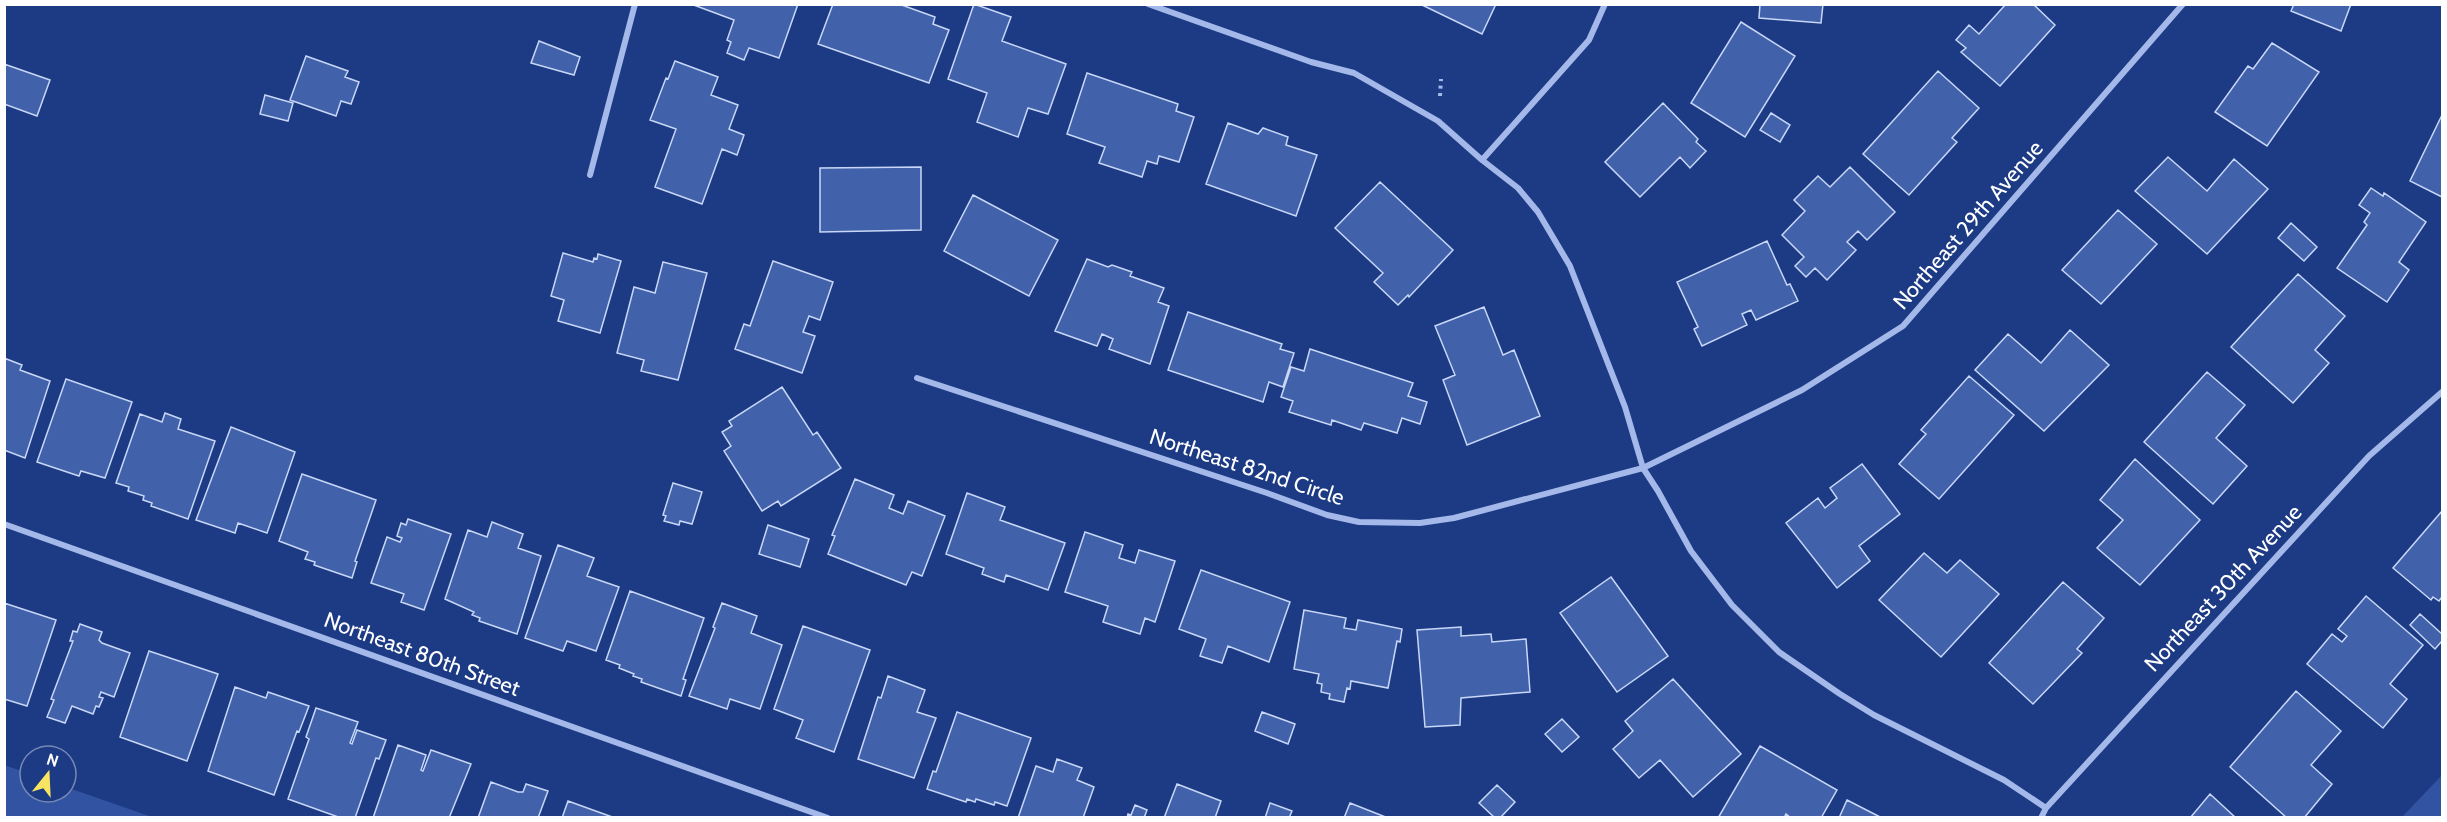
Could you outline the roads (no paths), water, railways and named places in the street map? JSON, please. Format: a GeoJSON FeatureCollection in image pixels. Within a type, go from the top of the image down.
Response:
{"type":"FeatureCollection","features":[{"type":"Feature","properties":{"kind":"street"},"geometry":{"type":"LineString","coordinates":[[590,175],[636,4]]}},
{"type":"Feature","properties":{"kind":"street"},"geometry":{"type":"LineString","coordinates":[[1148,4],[1311,62],[1354,73],[1421,110],[1463,141],[1482,160],[1518,188],[1538,212],[1570,266],[1625,407],[1642,468],[1658,491],[1691,551],[1732,605],[1779,652],[1874,715],[2004,780],[2046,808]]}},
{"type":"Feature","properties":{"kind":"street"},"geometry":{"type":"LineString","coordinates":[[1482,160],[1588,40],[1605,4]]}},
{"type":"Feature","properties":{"kind":"street","name":"Northeast 29th Avenue"},"geometry":{"type":"LineString","coordinates":[[1642,468],[1802,390],[1904,326],[2183,4]]}},
{"type":"Feature","properties":{"kind":"street","name":"Northeast 82nd Circle"},"geometry":{"type":"LineString","coordinates":[[917,378],[1268,493],[1327,515],[1359,522],[1420,523],[1454,519],[1642,468]]}},
{"type":"Feature","properties":{"kind":"street","name":"Northeast 30th Avenue"},"geometry":{"type":"LineString","coordinates":[[2041,818],[2046,808],[2368,456],[2442,392]]}},
{"type":"Feature","properties":{"kind":"street","name":"Northeast 80th Street"},"geometry":{"type":"LineString","coordinates":[[4,524],[828,818]]}}]}
